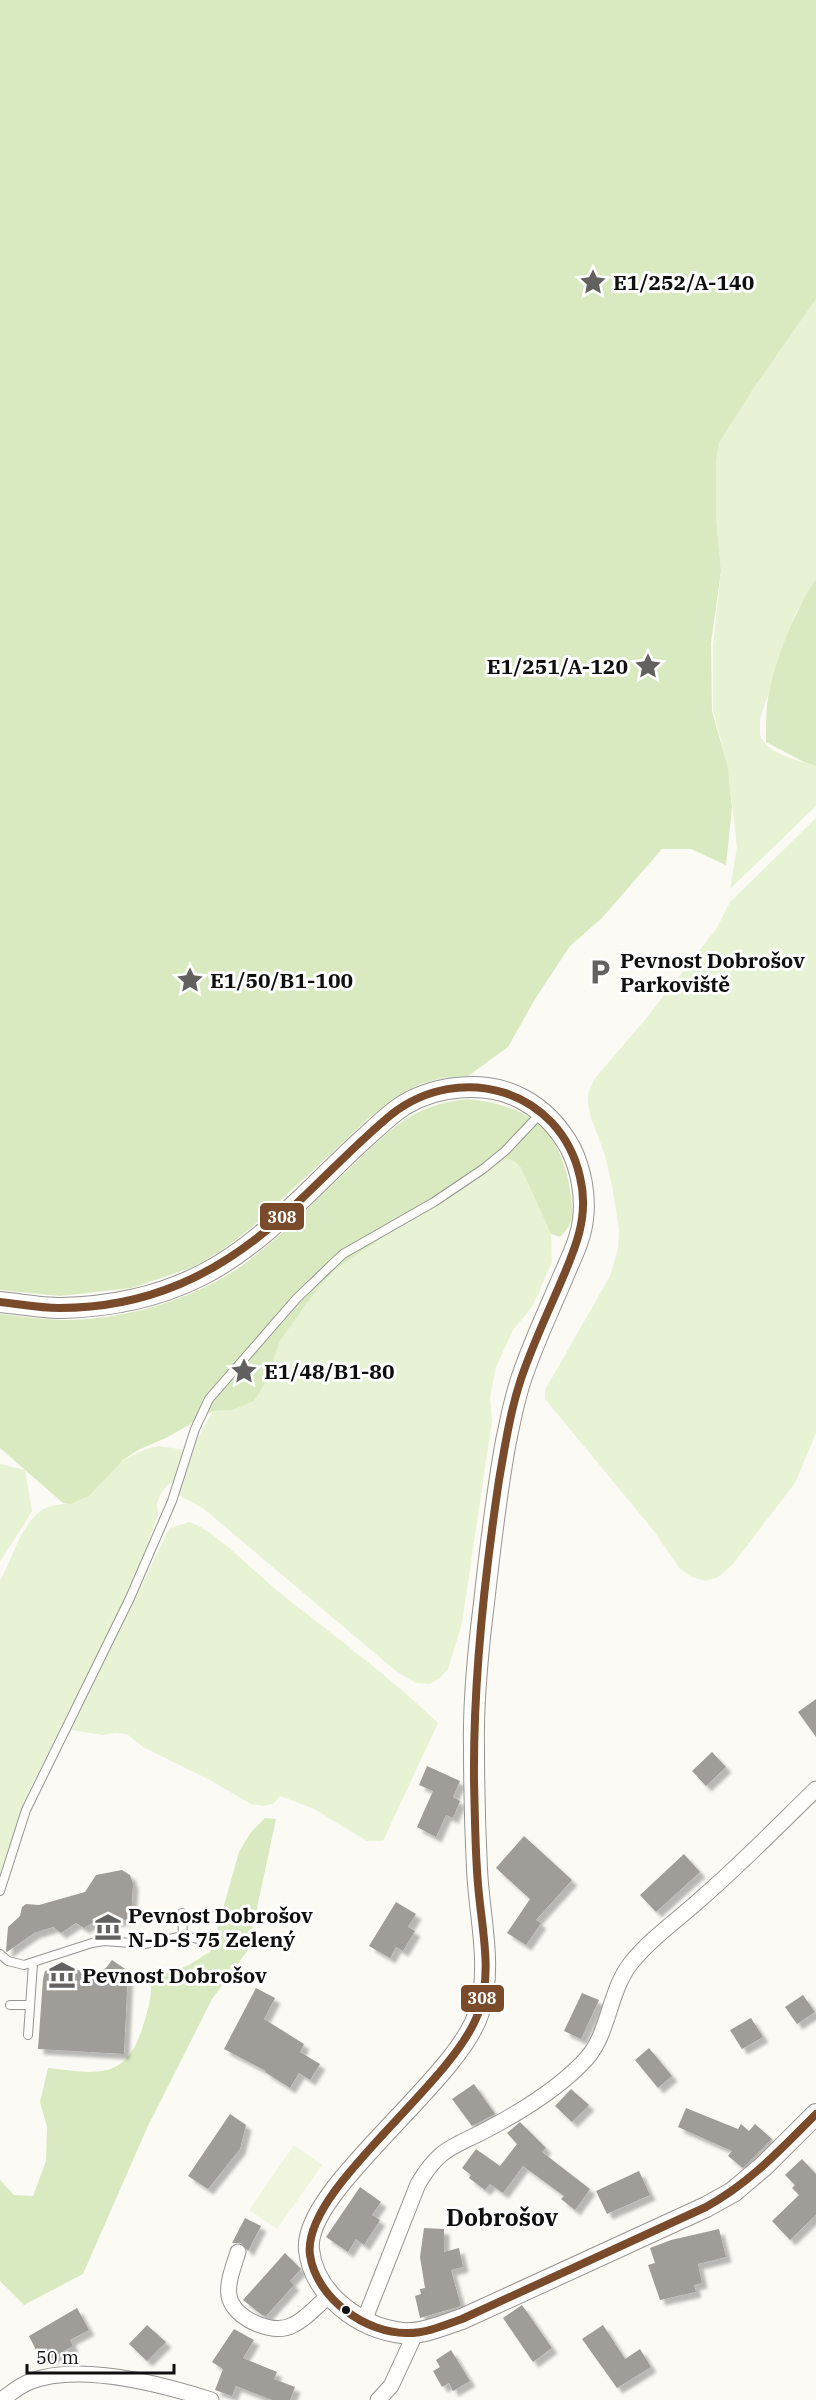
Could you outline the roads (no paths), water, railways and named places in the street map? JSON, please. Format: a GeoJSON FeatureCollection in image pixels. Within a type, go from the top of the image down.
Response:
{"type":"FeatureCollection","features":[{"type":"Feature","properties":{"kind":"street"},"geometry":{"type":"LineString","coordinates":[[0,1302],[60,1308],[113,1303],[135,1299],[198,1278],[230,1259],[261,1235],[377,1126],[403,1106],[425,1095],[444,1090],[490,1089],[521,1098],[543,1112],[563,1135],[580,1171],[584,1214],[574,1251],[518,1389],[507,1439],[488,1560],[478,1660],[474,1731],[477,1870],[484,1966],[478,2015],[464,2041],[444,2066],[344,2179],[327,2202],[309,2235],[308,2250],[317,2275],[329,2295],[345,2311],[364,2321],[402,2333],[416,2332],[462,2319],[706,2207],[751,2179],[816,2114]]}},
{"type":"Feature","properties":{"kind":"street"},"geometry":{"type":"LineString","coordinates":[[364,2321],[418,2184],[430,2163],[450,2147],[488,2129],[560,2083],[588,2056],[596,2042],[622,1975],[640,1952],[651,1940],[704,1897],[816,1789]]}},
{"type":"Feature","properties":{"kind":"street"},"geometry":{"type":"LineString","coordinates":[[238,2252],[230,2283],[231,2302],[243,2315],[256,2323],[282,2329],[293,2325],[329,2295]]}},
{"type":"Feature","properties":{"kind":"street"},"geometry":{"type":"LineString","coordinates":[[378,2400],[391,2386],[416,2332]]}},
{"type":"Feature","properties":{"kind":"street"},"geometry":{"type":"LineString","coordinates":[[1,2400],[28,2382],[53,2377],[88,2375],[139,2380],[211,2400]]}},
{"type":"Feature","properties":{"kind":"lane"},"geometry":{"type":"LineString","coordinates":[[0,1891],[26,1810],[130,1598],[172,1501],[195,1430],[209,1399],[297,1298],[343,1254],[434,1202],[483,1169],[505,1151],[543,1112]]}},
{"type":"Feature","properties":{"kind":"lane"},"geometry":{"type":"LineString","coordinates":[[182,1913],[183,1936]]}},
{"type":"Feature","properties":{"kind":"lane"},"geometry":{"type":"LineString","coordinates":[[0,1954],[8,1961],[24,1965],[104,1941],[145,1944],[183,1936],[204,1940]]}},
{"type":"Feature","properties":{"kind":"lane"},"geometry":{"type":"LineString","coordinates":[[28,2035],[33,1964]]}},
{"type":"Feature","properties":{"kind":"lane"},"geometry":{"type":"LineString","coordinates":[[10,2005],[30,2006]]}},
{"type":"Feature","properties":{"kind":"place","name":"E1/252/A-140"},"geometry":{"type":"Point","coordinates":[593,282]}},
{"type":"Feature","properties":{"kind":"place","name":"E1/251/A-120"},"geometry":{"type":"Point","coordinates":[648,666]}},
{"type":"Feature","properties":{"kind":"place","name":"Pevnost Dobrošov Parkoviště"},"geometry":{"type":"Point","coordinates":[600,972]}},
{"type":"Feature","properties":{"kind":"place","name":"E1/50/B1-100"},"geometry":{"type":"Point","coordinates":[190,980]}},
{"type":"Feature","properties":{"kind":"place","name":"E1/48/B1-80"},"geometry":{"type":"Point","coordinates":[244,1371]}},
{"type":"Feature","properties":{"kind":"place","name":"Pevnost Dobrošov N-D-S 75 Zelený"},"geometry":{"type":"Point","coordinates":[108,1927]}},
{"type":"Feature","properties":{"kind":"place","name":"Pevnost Dobrošov"},"geometry":{"type":"Point","coordinates":[62,1975]}},
{"type":"Feature","properties":{"kind":"district","name":"Dobrošov"},"geometry":{"type":"Point","coordinates":[502,2217]}}]}
